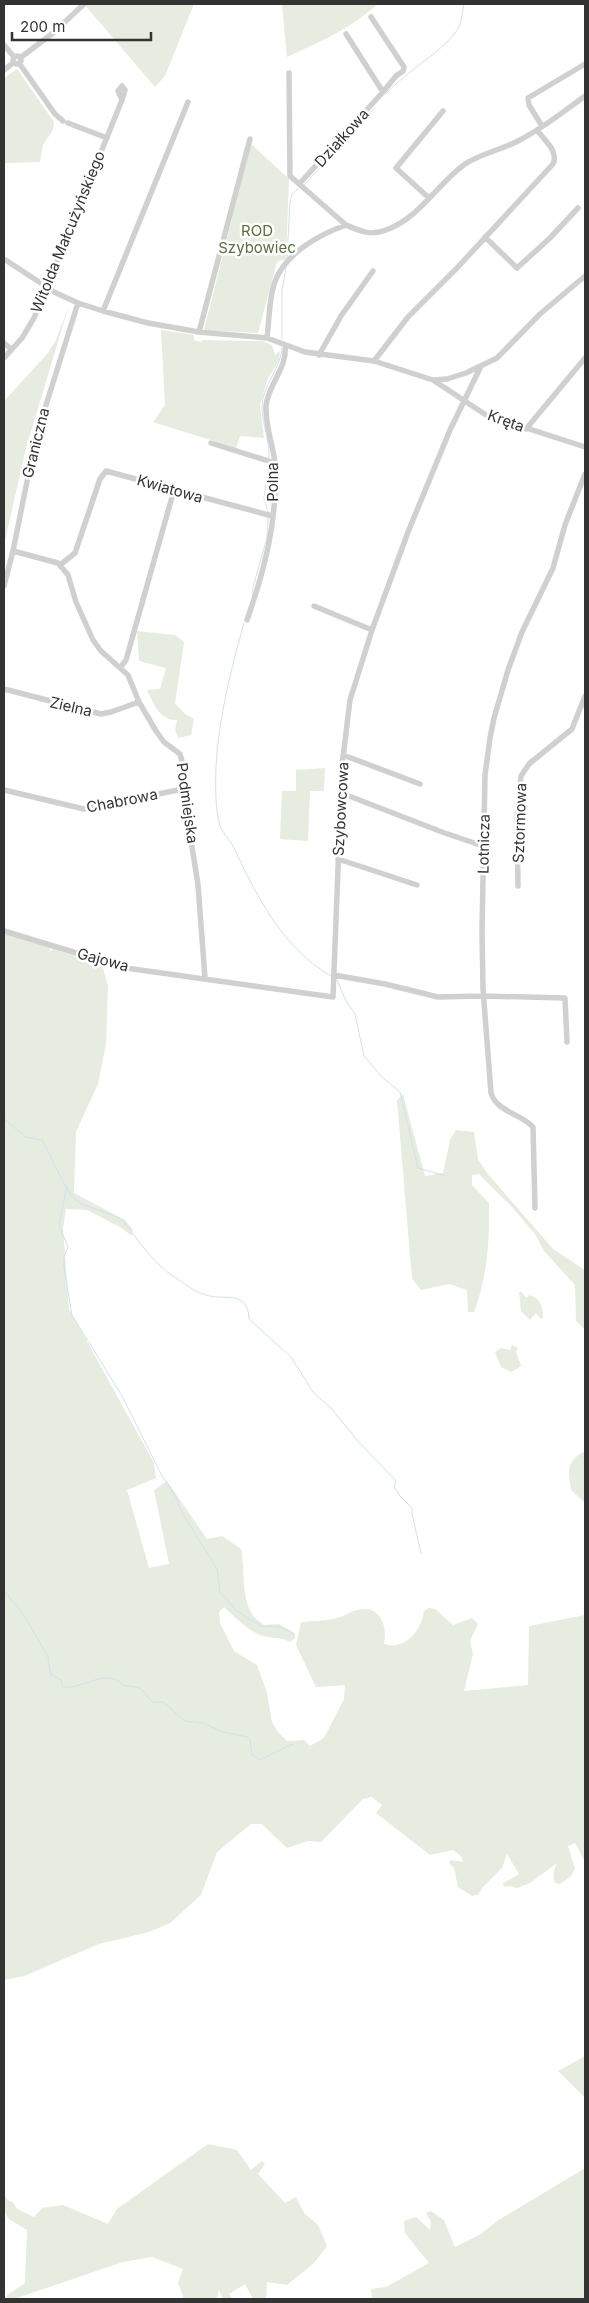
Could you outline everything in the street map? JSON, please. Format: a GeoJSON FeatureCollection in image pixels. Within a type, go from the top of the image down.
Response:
{"type":"FeatureCollection","features":[{"type":"Feature","properties":{"kind":"street"},"geometry":{"type":"LineString","coordinates":[[4,70],[53,33],[83,5]]}},
{"type":"Feature","properties":{"kind":"street","name":"Działkowa"},"geometry":{"type":"LineString","coordinates":[[302,186],[396,76],[403,72],[404,67],[371,17]]}},
{"type":"Feature","properties":{"kind":"street"},"geometry":{"type":"LineString","coordinates":[[346,34],[383,92]]}},
{"type":"Feature","properties":{"kind":"street"},"geometry":{"type":"LineString","coordinates":[[4,45],[17,60],[55,114],[65,122],[107,138]]}},
{"type":"Feature","properties":{"kind":"street"},"geometry":{"type":"LineString","coordinates":[[374,361],[408,317],[485,237],[555,158],[554,152],[528,104],[528,98],[585,64]]}},
{"type":"Feature","properties":{"kind":"street","name":"Działkowa"},"geometry":{"type":"LineString","coordinates":[[289,73],[290,176],[346,225]]}},
{"type":"Feature","properties":{"kind":"street"},"geometry":{"type":"LineString","coordinates":[[267,338],[272,292],[283,266],[301,249],[321,236],[346,225],[371,234],[386,231],[411,216],[454,172],[467,163],[517,142],[585,96]]}},
{"type":"Feature","properties":{"kind":"street","name":"Witolda Małcużyńskiego"},"geometry":{"type":"LineString","coordinates":[[4,358],[28,329],[122,100]]}},
{"type":"Feature","properties":{"kind":"street"},"geometry":{"type":"LineString","coordinates":[[103,311],[188,102]]}},
{"type":"Feature","properties":{"kind":"street"},"geometry":{"type":"LineString","coordinates":[[429,198],[396,168],[443,111]]}},
{"type":"Feature","properties":{"kind":"street"},"geometry":{"type":"LineString","coordinates":[[199,332],[250,139]]}},
{"type":"Feature","properties":{"kind":"street"},"geometry":{"type":"LineString","coordinates":[[485,237],[517,268],[550,238],[578,208]]}},
{"type":"Feature","properties":{"kind":"street"},"geometry":{"type":"LineString","coordinates":[[4,268],[6,261],[46,287],[78,303],[148,323],[199,332],[267,338],[319,355],[374,361],[433,380],[447,379],[480,368],[497,358],[540,314],[585,276]]}},
{"type":"Feature","properties":{"kind":"street"},"geometry":{"type":"LineString","coordinates":[[319,355],[341,316],[373,271]]}},
{"type":"Feature","properties":{"kind":"street","name":"Graniczna"},"geometry":{"type":"LineString","coordinates":[[4,586],[36,437],[78,303]]}},
{"type":"Feature","properties":{"kind":"street"},"geometry":{"type":"LineString","coordinates":[[4,342],[11,349]]}},
{"type":"Feature","properties":{"kind":"street","name":"Polna"},"geometry":{"type":"LineString","coordinates":[[247,620],[260,583],[273,527],[274,463],[266,410],[267,400],[286,355],[285,345]]}},
{"type":"Feature","properties":{"kind":"street"},"geometry":{"type":"LineString","coordinates":[[526,429],[585,358]]}},
{"type":"Feature","properties":{"kind":"street"},"geometry":{"type":"LineString","coordinates":[[464,402],[480,368]]}},
{"type":"Feature","properties":{"kind":"street","name":"Kręta"},"geometry":{"type":"LineString","coordinates":[[433,380],[486,415],[585,447]]}},
{"type":"Feature","properties":{"kind":"street","name":"Szybowcowa"},"geometry":{"type":"LineString","coordinates":[[205,978],[333,997],[343,755],[350,700],[372,630],[420,504],[450,430],[464,402]]}},
{"type":"Feature","properties":{"kind":"street"},"geometry":{"type":"LineString","coordinates":[[211,444],[274,463]]}},
{"type":"Feature","properties":{"kind":"street","name":"Kwiatowa"},"geometry":{"type":"LineString","coordinates":[[60,565],[75,553],[100,479],[106,471],[272,516]]}},
{"type":"Feature","properties":{"kind":"street","name":"Lotnicza"},"geometry":{"type":"LineString","coordinates":[[535,1208],[533,1126],[493,1100],[483,996],[483,846],[486,775],[494,718],[522,632],[553,568],[565,525],[585,474]]}},
{"type":"Feature","properties":{"kind":"street"},"geometry":{"type":"LineString","coordinates":[[120,668],[126,660],[174,490]]}},
{"type":"Feature","properties":{"kind":"street"},"geometry":{"type":"LineString","coordinates":[[13,551],[60,565]]}},
{"type":"Feature","properties":{"kind":"street","name":"Podmiejska"},"geometry":{"type":"LineString","coordinates":[[60,565],[68,575],[76,602],[92,640],[128,676],[139,702],[160,736],[180,754],[183,789],[198,885],[205,978]]}},
{"type":"Feature","properties":{"kind":"street"},"geometry":{"type":"LineString","coordinates":[[314,606],[372,630]]}},
{"type":"Feature","properties":{"kind":"street","name":"Zielna"},"geometry":{"type":"LineString","coordinates":[[4,689],[101,714],[139,702]]}},
{"type":"Feature","properties":{"kind":"street","name":"Sztormowa"},"geometry":{"type":"LineString","coordinates":[[518,886],[517,819],[521,776],[529,764],[572,729],[585,696]]}},
{"type":"Feature","properties":{"kind":"street"},"geometry":{"type":"LineString","coordinates":[[343,755],[420,784]]}},
{"type":"Feature","properties":{"kind":"street","name":"Chabrowa"},"geometry":{"type":"LineString","coordinates":[[4,790],[84,809],[183,789]]}},
{"type":"Feature","properties":{"kind":"street"},"geometry":{"type":"LineString","coordinates":[[341,795],[349,796],[483,846]]}},
{"type":"Feature","properties":{"kind":"street"},"geometry":{"type":"LineString","coordinates":[[338,859],[417,885]]}},
{"type":"Feature","properties":{"kind":"street","name":"Gajowa"},"geometry":{"type":"LineString","coordinates":[[4,931],[120,966],[205,978]]}},
{"type":"Feature","properties":{"kind":"street"},"geometry":{"type":"LineString","coordinates":[[334,975],[386,984],[438,998],[483,996],[565,998],[568,1042]]}},
{"type":"Feature","properties":{"kind":"green space"},"geometry":{"type":"Polygon","coordinates":[[[84,4],[194,4],[165,76],[155,87],[84,4]]]}},
{"type":"Feature","properties":{"kind":"green space"},"geometry":{"type":"Polygon","coordinates":[[[282,4],[377,4],[346,28],[287,57],[282,4]]]}},
{"type":"Feature","properties":{"kind":"green space"},"geometry":{"type":"Polygon","coordinates":[[[17,69],[54,122],[53,130],[43,145],[40,162],[4,163],[4,78],[17,69]]]}},
{"type":"Feature","properties":{"kind":"green space","name":"ROD Szybowiec"},"geometry":{"type":"Polygon","coordinates":[[[251,144],[289,179],[286,259],[277,262],[258,333],[204,330],[251,144]]]}},
{"type":"Feature","properties":{"kind":"green space"},"geometry":{"type":"Polygon","coordinates":[[[69,305],[26,448],[4,545],[4,401],[48,353],[56,340],[69,305]]]}},
{"type":"Feature","properties":{"kind":"green space"},"geometry":{"type":"Polygon","coordinates":[[[161,330],[194,335],[194,340],[201,342],[202,340],[263,341],[272,345],[275,355],[280,351],[279,361],[268,378],[260,405],[264,438],[240,436],[236,448],[153,422],[165,405],[161,330]]]}},
{"type":"Feature","properties":{"kind":"green space"},"geometry":{"type":"Polygon","coordinates":[[[137,631],[175,635],[184,642],[175,703],[185,714],[194,719],[191,735],[178,738],[175,730],[177,720],[166,718],[152,700],[147,690],[160,689],[166,668],[139,661],[137,631]]]}},
{"type":"Feature","properties":{"kind":"green space"},"geometry":{"type":"Polygon","coordinates":[[[325,768],[324,791],[310,791],[308,841],[280,839],[282,791],[296,791],[296,770],[325,768]]]}},
{"type":"Feature","properties":{"kind":"green space"},"geometry":{"type":"Polygon","coordinates":[[[4,933],[51,947],[49,952],[53,949],[102,964],[108,986],[106,1044],[98,1084],[76,1132],[74,1193],[125,1220],[133,1230],[132,1236],[120,1227],[87,1210],[66,1209],[63,1228],[69,1309],[154,1463],[156,1478],[127,1490],[149,1568],[169,1564],[154,1490],[167,1481],[207,1539],[222,1536],[241,1549],[246,1599],[254,1617],[264,1625],[279,1624],[295,1633],[295,1638],[290,1642],[263,1636],[247,1627],[224,1607],[219,1612],[220,1623],[234,1651],[257,1665],[267,1693],[272,1722],[277,1731],[287,1741],[304,1740],[310,1746],[324,1738],[344,1699],[345,1685],[316,1687],[296,1645],[301,1622],[333,1619],[357,1610],[371,1610],[381,1618],[385,1630],[384,1644],[392,1645],[405,1642],[416,1632],[423,1618],[424,1611],[429,1608],[435,1609],[453,1625],[472,1618],[478,1624],[470,1641],[473,1654],[464,1691],[528,1685],[529,1626],[585,1615],[585,1862],[575,1843],[568,1846],[575,1869],[571,1876],[560,1884],[555,1883],[554,1877],[557,1863],[530,1883],[517,1888],[505,1887],[502,1884],[519,1874],[507,1854],[502,1868],[482,1888],[478,1895],[472,1896],[458,1887],[454,1868],[449,1863],[451,1860],[463,1862],[462,1857],[453,1850],[430,1855],[376,1813],[382,1805],[372,1797],[363,1799],[321,1842],[308,1841],[287,1848],[262,1824],[251,1824],[217,1852],[201,1895],[170,1923],[149,1932],[99,1944],[24,1976],[4,1980],[4,933]]]}},
{"type":"Feature","properties":{"kind":"green space"},"geometry":{"type":"Polygon","coordinates":[[[403,1094],[425,1176],[443,1173],[450,1140],[456,1130],[474,1132],[478,1159],[487,1173],[553,1249],[585,1270],[585,1330],[576,1321],[575,1285],[544,1251],[535,1234],[511,1206],[479,1174],[472,1175],[472,1185],[489,1203],[489,1231],[485,1273],[474,1312],[468,1312],[467,1290],[449,1284],[421,1290],[412,1279],[397,1100],[403,1094]]]}},
{"type":"Feature","properties":{"kind":"green space"},"geometry":{"type":"Polygon","coordinates":[[[519,1292],[522,1292],[526,1298],[530,1295],[539,1301],[542,1307],[543,1318],[541,1319],[536,1313],[530,1320],[521,1311],[519,1292]]]}},
{"type":"Feature","properties":{"kind":"green space"},"geometry":{"type":"Polygon","coordinates":[[[512,1345],[518,1348],[516,1352],[521,1366],[511,1372],[501,1367],[495,1352],[501,1348],[510,1350],[512,1345]]]}},
{"type":"Feature","properties":{"kind":"green space"},"geometry":{"type":"Polygon","coordinates":[[[585,1451],[585,1503],[571,1490],[569,1472],[574,1458],[585,1451]]]}},
{"type":"Feature","properties":{"kind":"green space"},"geometry":{"type":"Polygon","coordinates":[[[585,2056],[585,2098],[558,2071],[585,2056]]]}},
{"type":"Feature","properties":{"kind":"green space"},"geometry":{"type":"Polygon","coordinates":[[[208,2144],[237,2150],[251,2170],[262,2161],[265,2164],[258,2174],[285,2203],[296,2197],[304,2213],[318,2225],[327,2246],[314,2263],[287,2285],[267,2282],[266,2299],[253,2299],[245,2284],[229,2294],[233,2299],[223,2299],[219,2290],[217,2299],[184,2299],[178,2283],[183,2269],[152,2257],[123,2262],[14,2299],[6,2299],[7,2295],[25,2283],[27,2230],[11,2220],[6,2214],[4,2195],[9,2201],[13,2202],[17,2209],[34,2217],[42,2208],[63,2205],[108,2224],[117,2209],[208,2144]]]}},
{"type":"Feature","properties":{"kind":"green space"},"geometry":{"type":"Polygon","coordinates":[[[585,2168],[585,2299],[372,2299],[371,2289],[386,2287],[429,2263],[405,2233],[404,2221],[416,2217],[430,2230],[431,2222],[426,2213],[431,2211],[444,2220],[455,2247],[481,2234],[497,2221],[585,2168]]]}},
{"type":"Feature","properties":{"kind":"waterway"},"geometry":{"type":"LineString","coordinates":[[386,94],[394,85],[453,36],[460,25],[464,4]]}},
{"type":"Feature","properties":{"kind":"waterway"},"geometry":{"type":"LineString","coordinates":[[304,185],[375,108]]}},
{"type":"Feature","properties":{"kind":"waterway"},"geometry":{"type":"LineString","coordinates":[[287,258],[290,202],[292,194],[299,188]]}},
{"type":"Feature","properties":{"kind":"waterway"},"geometry":{"type":"LineString","coordinates":[[282,339],[282,291],[286,268]]}},
{"type":"Feature","properties":{"kind":"waterway"},"geometry":{"type":"LineString","coordinates":[[269,458],[262,407],[265,391],[281,356],[282,348]]}},
{"type":"Feature","properties":{"kind":"waterway"},"geometry":{"type":"LineString","coordinates":[[268,512],[264,498],[269,464]]}},
{"type":"Feature","properties":{"kind":"waterway"},"geometry":{"type":"LineString","coordinates":[[253,595],[253,587],[267,538],[268,518]]}},
{"type":"Feature","properties":{"kind":"waterway"},"geometry":{"type":"LineString","coordinates":[[244,623],[227,688],[219,732],[216,805],[220,826],[273,920],[299,951],[331,976]]}},
{"type":"Feature","properties":{"kind":"waterway"},"geometry":{"type":"LineString","coordinates":[[337,980],[345,999],[355,1014],[364,1056],[382,1077],[400,1092],[418,1168],[446,1176]]}},
{"type":"Feature","properties":{"kind":"waterway"},"geometry":{"type":"LineString","coordinates":[[4,1119],[26,1137],[42,1140],[72,1196],[81,1203],[121,1219],[154,1260],[168,1273],[202,1294],[213,1297],[234,1298],[244,1303],[248,1310],[249,1319],[291,1357],[313,1392],[332,1409],[356,1439],[396,1481],[394,1487],[412,1508],[421,1553]]}},
{"type":"Feature","properties":{"kind":"waterway"},"geometry":{"type":"LineString","coordinates":[[67,1186],[59,1225],[68,1247],[64,1257],[64,1267],[72,1315],[122,1396],[161,1474],[176,1497],[181,1511],[217,1569],[220,1592],[237,1611],[261,1626],[280,1627],[293,1634]]}},
{"type":"Feature","properties":{"kind":"waterway"},"geometry":{"type":"LineString","coordinates":[[4,1591],[21,1611],[48,1656],[50,1674],[61,1680],[63,1687],[71,1687],[103,1678],[110,1678],[117,1680],[124,1686],[140,1688],[153,1702],[163,1702],[185,1721],[203,1723],[223,1732],[247,1737],[250,1740],[252,1755],[259,1760],[293,1744]]}}]}
